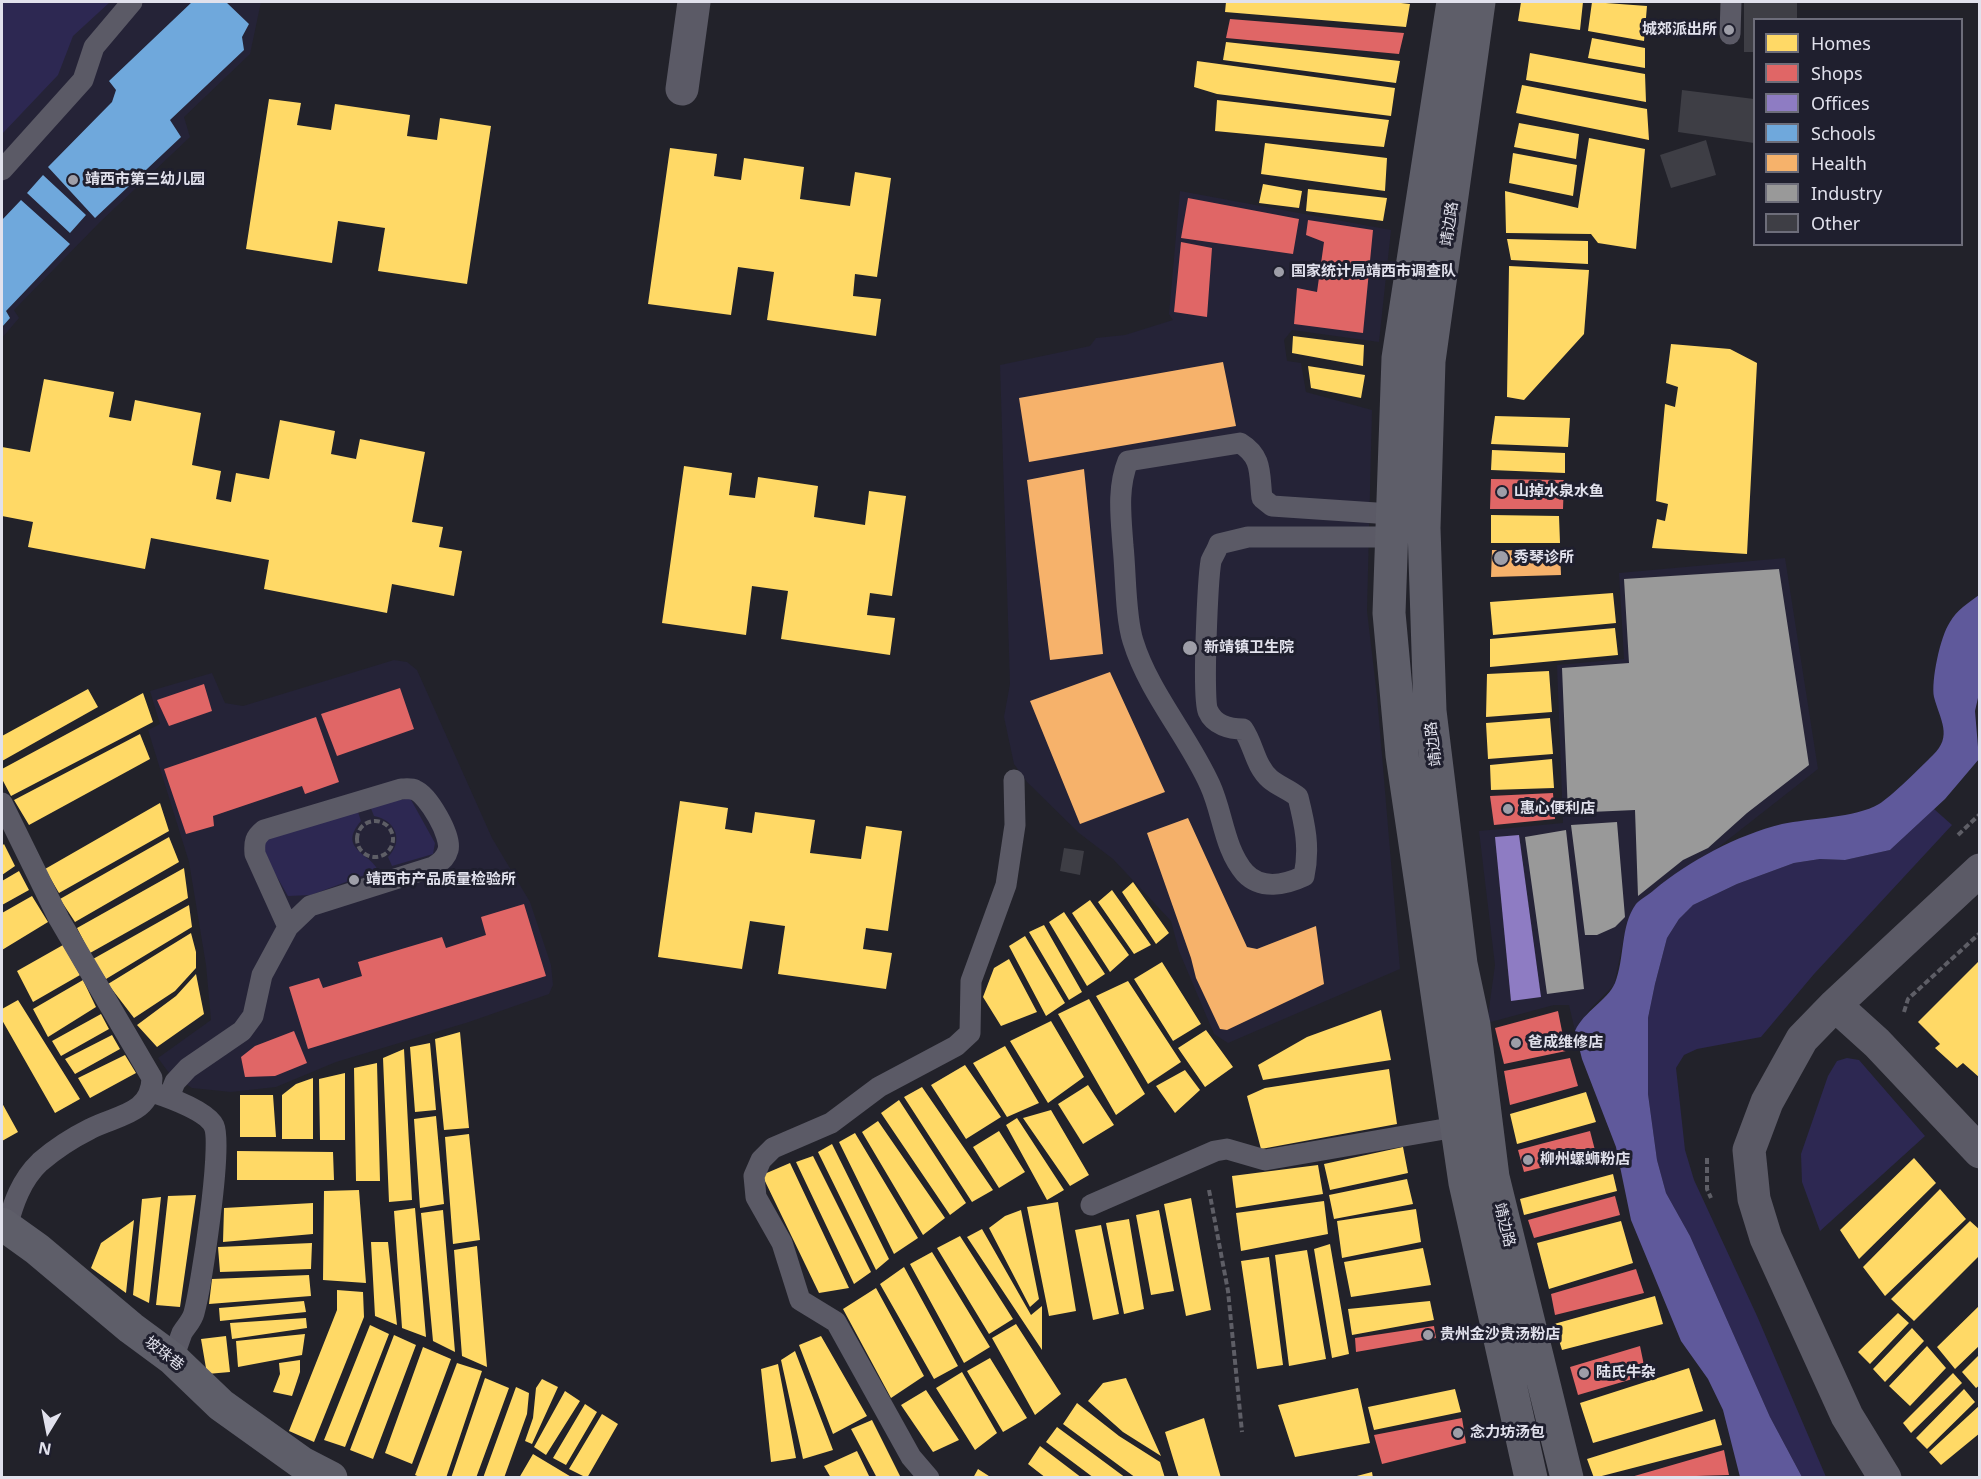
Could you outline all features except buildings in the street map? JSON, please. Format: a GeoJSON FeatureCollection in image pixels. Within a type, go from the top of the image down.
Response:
{"type":"FeatureCollection","features":[{"type":"Feature","properties":{"kind":"main road","name":"靖边路"},"geometry":{"type":"LineString","coordinates":[[1453,2],[1398,358],[1390,525],[1389,613],[1402,755],[1465,1183],[1531,1478]]}},
{"type":"Feature","properties":{"kind":"main road","name":"靖边路"},"geometry":{"type":"LineString","coordinates":[[1479,2],[1429,361],[1424,528],[1430,711],[1461,964],[1474,1025],[1493,1177],[1567,1478]]}},
{"type":"Feature","properties":{"kind":"main road","name":"坡珠巷"},"geometry":{"type":"LineString","coordinates":[[4,1226],[173,1359],[221,1405],[302,1463],[331,1478]]}},
{"type":"Feature","properties":{"kind":"street"},"geometry":{"type":"LineString","coordinates":[[682,89],[694,2]]}},
{"type":"Feature","properties":{"kind":"street"},"geometry":{"type":"LineString","coordinates":[[1885,1478],[1847,1416],[1766,1238],[1754,1199],[1749,1150],[1767,1102],[1802,1039],[1835,1005],[1980,870]]}},
{"type":"Feature","properties":{"kind":"street"},"geometry":{"type":"LineString","coordinates":[[1835,1005],[1876,1043],[1980,1152]]}},
{"type":"Feature","properties":{"kind":"lane"},"geometry":{"type":"LineString","coordinates":[[2,170],[83,80],[94,47],[132,2]]}},
{"type":"Feature","properties":{"kind":"lane"},"geometry":{"type":"LineString","coordinates":[[1730,34],[1731,2]]}},
{"type":"Feature","properties":{"kind":"lane"},"geometry":{"type":"LineString","coordinates":[[1240,444],[1252,450],[1259,463],[1262,498],[1272,506],[1390,525],[1248,537],[1219,544],[1212,560],[1207,626],[1207,711],[1218,723],[1231,729],[1243,729],[1250,739],[1259,766],[1271,780],[1298,797],[1306,830],[1308,854],[1304,876],[1287,884],[1264,885],[1246,874],[1231,849],[1217,800],[1204,772],[1140,660],[1132,638],[1122,526],[1121,477],[1128,460],[1240,444]]}},
{"type":"Feature","properties":{"kind":"lane"},"geometry":{"type":"LineString","coordinates":[[929,1478],[906,1448],[836,1322],[800,1300],[782,1243],[756,1197],[754,1176],[761,1160],[773,1148],[831,1123],[879,1087],[956,1046],[970,1033],[971,981],[1006,885],[1015,825],[1014,780]]}},
{"type":"Feature","properties":{"kind":"lane"},"geometry":{"type":"LineString","coordinates":[[4,1226],[19,1191],[38,1164],[60,1146],[92,1127],[124,1116],[160,1095],[188,1068],[242,1031],[253,1016],[262,975],[288,927],[310,906],[433,867],[443,860],[449,849],[448,835],[424,796],[413,789],[401,789],[264,830],[258,835],[254,842],[255,854],[288,927]]}},
{"type":"Feature","properties":{"kind":"lane"},"geometry":{"type":"LineString","coordinates":[[2,803],[59,919],[143,1058],[160,1095],[204,1115],[214,1126],[216,1146],[212,1205],[198,1295],[193,1317],[183,1332],[173,1359]]}},
{"type":"Feature","properties":{"kind":"lane"},"geometry":{"type":"LineString","coordinates":[[1091,1205],[1215,1151],[1227,1149],[1265,1161],[1456,1127]]}},
{"type":"Feature","properties":{"kind":"path"},"geometry":{"type":"LineString","coordinates":[[368,823],[385,824],[392,834],[393,839],[389,850],[379,857],[363,853],[357,842],[359,831],[368,823]]}},
{"type":"Feature","properties":{"kind":"path"},"geometry":{"type":"LineString","coordinates":[[1904,1020],[1908,999],[1980,933]]}},
{"type":"Feature","properties":{"kind":"path"},"geometry":{"type":"LineString","coordinates":[[1215,1151],[1209,1168],[1210,1202],[1228,1291],[1242,1432]]}},
{"type":"Feature","properties":{"kind":"shaded area","name":"靖西市第三幼儿园"},"geometry":{"type":"Polygon","coordinates":[[[2,2],[261,2],[250,54],[184,117],[190,137],[100,222],[14,310],[19,318],[2,338],[2,2]]]}},
{"type":"Feature","properties":{"kind":"shaded area"},"geometry":{"type":"Polygon","coordinates":[[[2,2],[110,2],[73,36],[58,75],[2,134],[2,2]]]}},
{"type":"Feature","properties":{"kind":"shaded area","name":"新靖镇卫生院"},"geometry":{"type":"Polygon","coordinates":[[[1180,191],[1391,230],[1379,342],[1292,330],[1284,340],[1287,361],[1301,363],[1306,392],[1372,410],[1367,611],[1377,696],[1400,969],[1228,1043],[1214,1034],[1179,951],[1171,921],[1113,859],[1079,833],[1027,782],[1014,764],[1004,717],[1010,684],[1000,365],[1090,346],[1096,338],[1125,335],[1173,320],[1169,314],[1180,191]]]}},
{"type":"Feature","properties":{"kind":"shaded area"},"geometry":{"type":"Polygon","coordinates":[[[1785,558],[1818,769],[1706,857],[1690,864],[1637,903],[1624,937],[1614,985],[1590,1009],[1575,1031],[1569,1005],[1554,1005],[1487,1023],[1495,965],[1479,831],[1563,823],[1557,665],[1624,659],[1619,573],[1785,558]]]}},
{"type":"Feature","properties":{"kind":"shaded area"},"geometry":{"type":"Polygon","coordinates":[[[1979,595],[1980,689],[1975,711],[1979,759],[1945,799],[1890,850],[1845,860],[1820,859],[1794,863],[1737,884],[1693,905],[1679,919],[1667,938],[1648,1018],[1648,1094],[1657,1160],[1666,1193],[1690,1236],[1770,1417],[1802,1477],[1740,1477],[1723,1410],[1708,1379],[1681,1341],[1631,1220],[1616,1147],[1582,1059],[1575,1031],[1615,983],[1627,922],[1640,900],[1698,859],[1748,835],[1782,824],[1869,809],[1884,800],[1933,755],[1939,748],[1944,734],[1933,690],[1940,648],[1946,629],[1953,618],[1979,595]]]}},
{"type":"Feature","properties":{"kind":"shaded area","name":"靖西市产品质量检验所"},"geometry":{"type":"Polygon","coordinates":[[[394,660],[407,662],[417,670],[492,838],[530,902],[551,965],[553,985],[549,994],[469,1022],[336,1062],[276,1087],[231,1092],[192,1088],[169,1073],[158,1058],[211,1020],[206,965],[189,862],[148,730],[160,724],[150,691],[212,673],[225,703],[243,706],[394,660]]]}},
{"type":"Feature","properties":{"kind":"shaded area"},"geometry":{"type":"Polygon","coordinates":[[[410,798],[435,843],[433,854],[392,866],[388,857],[396,844],[395,832],[388,822],[374,816],[370,806],[410,798]]]}},
{"type":"Feature","properties":{"kind":"shaded area"},"geometry":{"type":"Polygon","coordinates":[[[357,809],[361,821],[352,838],[354,844],[378,870],[311,895],[288,896],[263,853],[263,839],[357,809]]]}},
{"type":"Feature","properties":{"kind":"shaded area"},"geometry":{"type":"Polygon","coordinates":[[[1934,809],[1952,825],[1814,974],[1761,1037],[1697,1049],[1684,1055],[1676,1068],[1685,1150],[1694,1180],[1757,1316],[1826,1477],[1802,1477],[1770,1417],[1690,1236],[1666,1193],[1657,1160],[1648,1094],[1648,1018],[1667,938],[1679,919],[1693,905],[1737,884],[1794,863],[1820,859],[1845,860],[1890,850],[1934,809]]]}},
{"type":"Feature","properties":{"kind":"shaded area"},"geometry":{"type":"Polygon","coordinates":[[[1847,1058],[1859,1060],[1925,1136],[1820,1231],[1802,1182],[1801,1154],[1828,1076],[1837,1061],[1847,1058]]]}},
{"type":"Feature","properties":{"kind":"place","name":"城郊派出所"},"geometry":{"type":"Point","coordinates":[1729,30]}},
{"type":"Feature","properties":{"kind":"place","name":"靖西市第三幼儿园"},"geometry":{"type":"Point","coordinates":[73,180]}},
{"type":"Feature","properties":{"kind":"place","name":"国家统计局靖西市调查队"},"geometry":{"type":"Point","coordinates":[1279,272]}},
{"type":"Feature","properties":{"kind":"place","name":"山掉水泉水鱼"},"geometry":{"type":"Point","coordinates":[1502,492]}},
{"type":"Feature","properties":{"kind":"place","name":"秀琴诊所"},"geometry":{"type":"Point","coordinates":[1501,558]}},
{"type":"Feature","properties":{"kind":"place","name":"新靖镇卫生院"},"geometry":{"type":"Point","coordinates":[1190,648]}},
{"type":"Feature","properties":{"kind":"place","name":"惠心便利店"},"geometry":{"type":"Point","coordinates":[1508,809]}},
{"type":"Feature","properties":{"kind":"place","name":"靖西市产品质量检验所"},"geometry":{"type":"Point","coordinates":[354,880]}},
{"type":"Feature","properties":{"kind":"place","name":"爸成维修店"},"geometry":{"type":"Point","coordinates":[1516,1043]}},
{"type":"Feature","properties":{"kind":"place","name":"柳州螺蛳粉店"},"geometry":{"type":"Point","coordinates":[1528,1160]}},
{"type":"Feature","properties":{"kind":"place","name":"贵州金沙贵汤粉店"},"geometry":{"type":"Point","coordinates":[1428,1335]}},
{"type":"Feature","properties":{"kind":"place","name":"陆氏牛杂"},"geometry":{"type":"Point","coordinates":[1584,1373]}},
{"type":"Feature","properties":{"kind":"place","name":"念力坊汤包"},"geometry":{"type":"Point","coordinates":[1458,1433]}}]}
